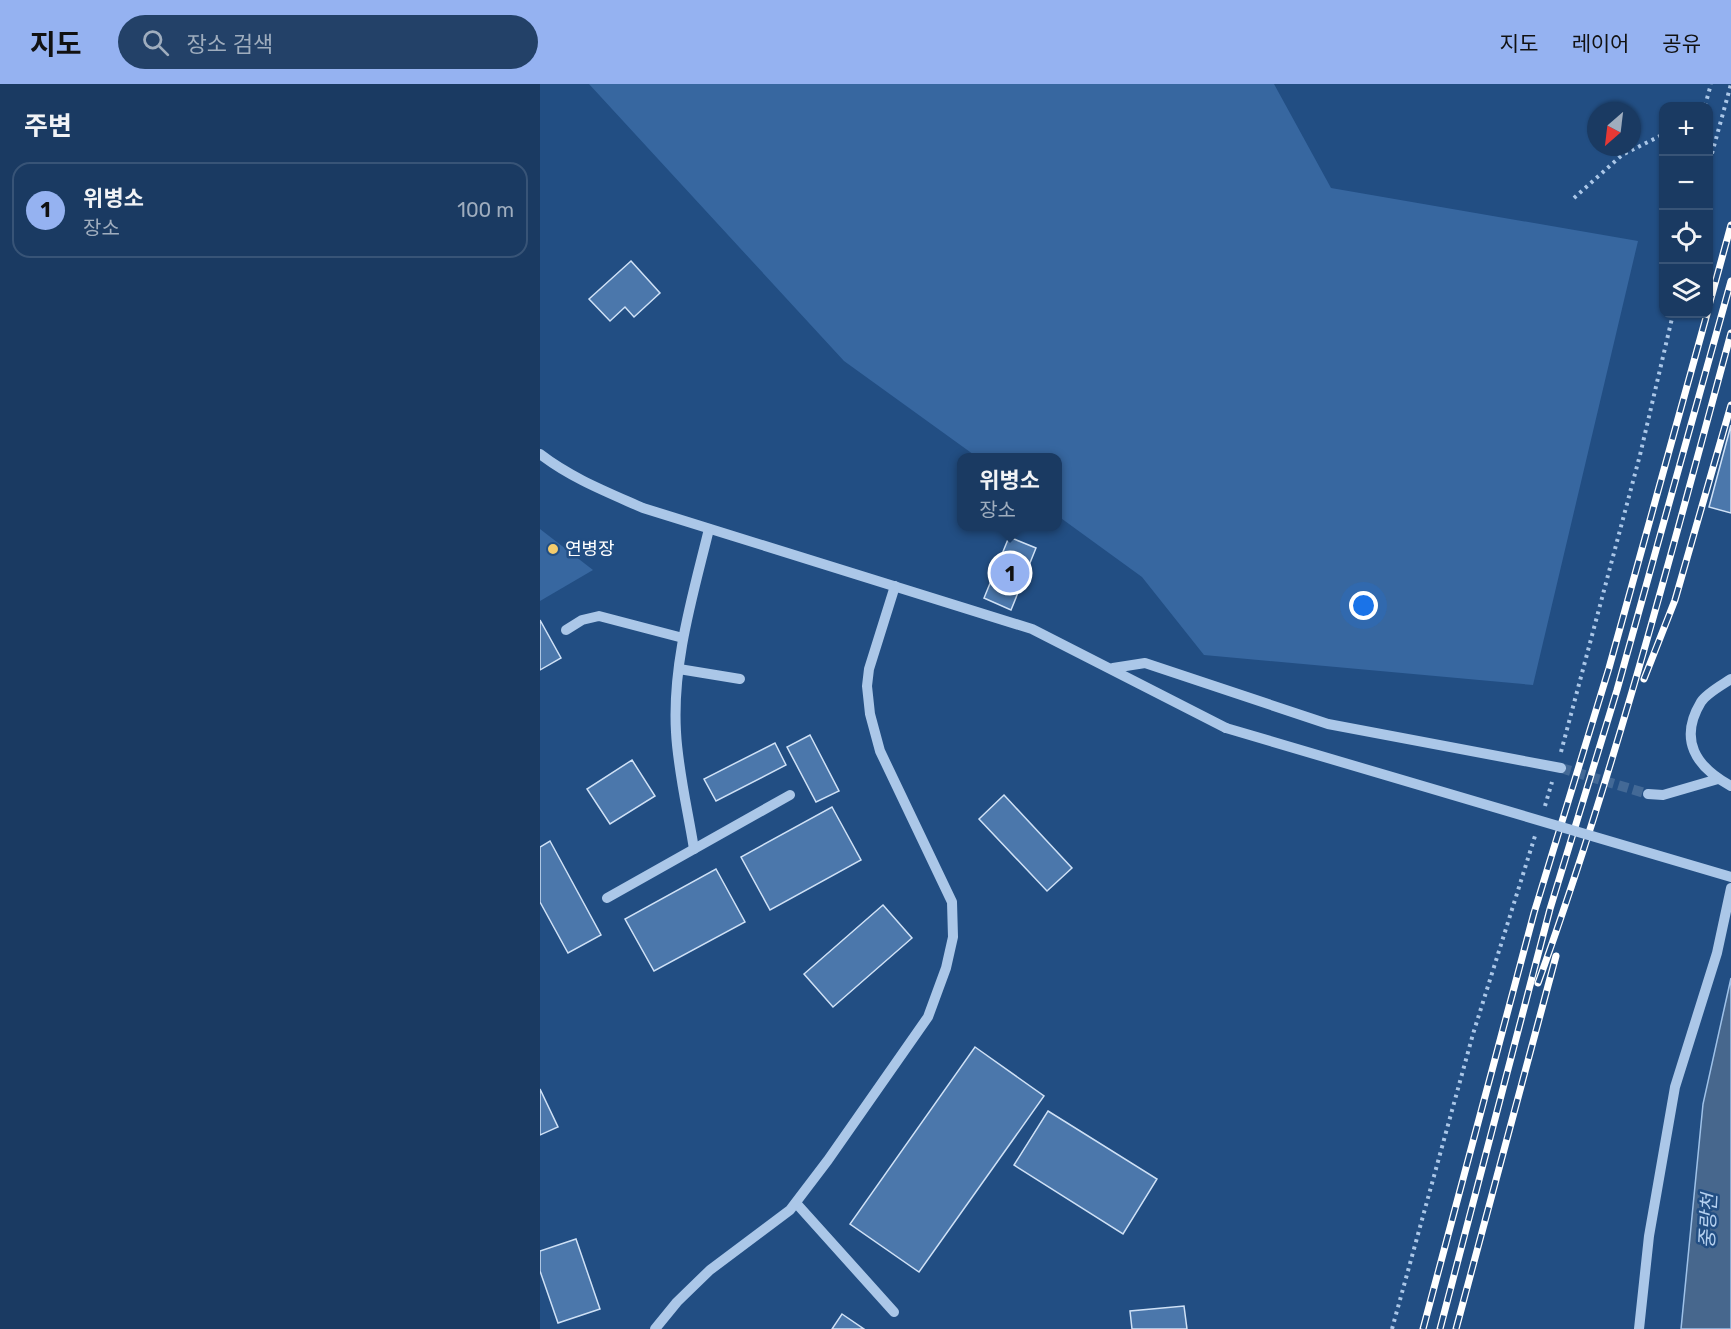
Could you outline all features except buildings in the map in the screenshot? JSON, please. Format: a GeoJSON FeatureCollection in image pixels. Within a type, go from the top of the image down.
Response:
{"type":"FeatureCollection","features":[{"type":"Feature","properties":{"kind":"street"},"geometry":{"type":"LineString","coordinates":[[540,454],[559,469]]}},
{"type":"Feature","properties":{"kind":"street"},"geometry":{"type":"LineString","coordinates":[[540,459],[643,507],[1032,628],[1226,728],[1731,877]]}},
{"type":"Feature","properties":{"kind":"street"},"geometry":{"type":"LineString","coordinates":[[694,849],[676,733],[679,669],[709,529]]}},
{"type":"Feature","properties":{"kind":"street"},"geometry":{"type":"LineString","coordinates":[[655,1329],[677,1302],[710,1270],[790,1210],[796,1203],[928,1017],[946,968],[953,937],[952,902],[880,751],[870,714],[867,686],[869,669],[896,586]]}},
{"type":"Feature","properties":{"kind":"street"},"geometry":{"type":"LineString","coordinates":[[566,630],[582,620],[599,616],[684,638]]}},
{"type":"Feature","properties":{"kind":"street"},"geometry":{"type":"LineString","coordinates":[[1113,668],[1145,663],[1328,724],[1561,768]]}},
{"type":"Feature","properties":{"kind":"street"},"geometry":{"type":"LineString","coordinates":[[679,669],[740,679]]}},
{"type":"Feature","properties":{"kind":"street"},"geometry":{"type":"LineString","coordinates":[[1731,679],[1702,701],[1689,734],[1695,757],[1718,779],[1731,786]]}},
{"type":"Feature","properties":{"kind":"street"},"geometry":{"type":"LineString","coordinates":[[1648,794],[1663,795],[1718,779]]}},
{"type":"Feature","properties":{"kind":"street"},"geometry":{"type":"LineString","coordinates":[[607,898],[790,795]]}},
{"type":"Feature","properties":{"kind":"street"},"geometry":{"type":"LineString","coordinates":[[1639,1329],[1649,1236],[1675,1087],[1717,953],[1731,888]]}},
{"type":"Feature","properties":{"kind":"street"},"geometry":{"type":"LineString","coordinates":[[796,1203],[894,1312]]}},
{"type":"Feature","properties":{"kind":"path"},"geometry":{"type":"LineString","coordinates":[[1706,102],[1711,84]]}},
{"type":"Feature","properties":{"kind":"path"},"geometry":{"type":"LineString","coordinates":[[1712,156],[1731,84]]}},
{"type":"Feature","properties":{"kind":"path"},"geometry":{"type":"LineString","coordinates":[[1574,198],[1622,155],[1659,136]]}},
{"type":"Feature","properties":{"kind":"shaded area"},"geometry":{"type":"Polygon","coordinates":[[[589,84],[1274,84],[1331,188],[1638,241],[1533,685],[1204,655],[1142,577],[1062,519],[1062,453],[971,453],[844,361],[589,84]]]}},
{"type":"Feature","properties":{"kind":"shaded area","name":"연병장"},"geometry":{"type":"Polygon","coordinates":[[[540,529],[593,570],[540,601],[540,529]]]}},
{"type":"Feature","properties":{"kind":"water","name":"중랑천"},"geometry":{"type":"Polygon","coordinates":[[[1731,978],[1731,1329],[1681,1329],[1703,1104],[1731,978]]]}},
{"type":"Feature","properties":{"kind":"tunnel"},"geometry":{"type":"LineString","coordinates":[[1561,768],[1648,794]]}},
{"type":"Feature","properties":{"kind":"railway"},"geometry":{"type":"LineString","coordinates":[[1713,291],[1731,225]]}},
{"type":"Feature","properties":{"kind":"railway"},"geometry":{"type":"LineString","coordinates":[[1440,1329],[1550,909],[1617,690],[1731,281]]}},
{"type":"Feature","properties":{"kind":"railway"},"geometry":{"type":"LineString","coordinates":[[1423,1329],[1534,913],[1609,668],[1706,318]]}},
{"type":"Feature","properties":{"kind":"railway"},"geometry":{"type":"LineString","coordinates":[[1538,983],[1617,741],[1731,333]]}},
{"type":"Feature","properties":{"kind":"railway"},"geometry":{"type":"LineString","coordinates":[[1644,679],[1675,600],[1731,405]]}},
{"type":"Feature","properties":{"kind":"railway"},"geometry":{"type":"LineString","coordinates":[[1456,1329],[1556,956]]}},
{"type":"Feature","properties":{"kind":"place","name":"연병장"},"geometry":{"type":"Point","coordinates":[553,549]}},
{"type":"Feature","properties":{"kind":"place","name":"위병소"},"geometry":{"type":"Point","coordinates":[1010,573]}}]}
